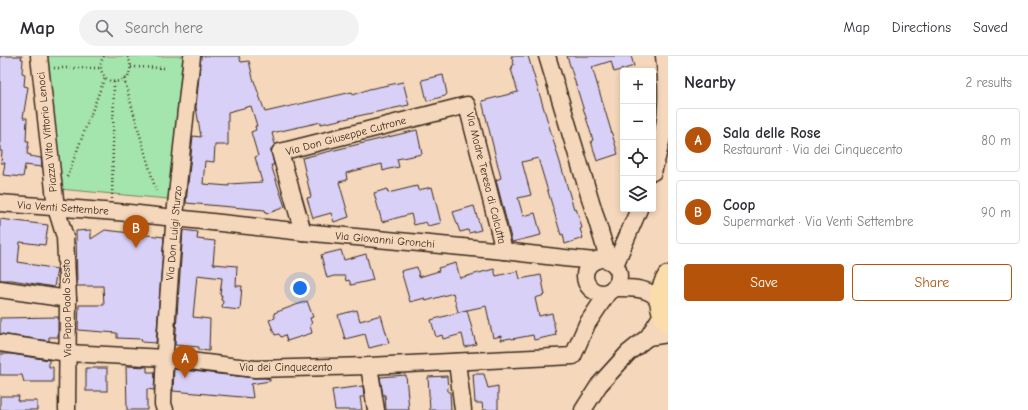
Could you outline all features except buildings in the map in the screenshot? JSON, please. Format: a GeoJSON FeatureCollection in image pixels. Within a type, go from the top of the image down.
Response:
{"type":"FeatureCollection","features":[{"type":"Feature","properties":{"kind":"main road"},"geometry":{"type":"LineString","coordinates":[[664,313],[660,298],[666,280]]}},
{"type":"Feature","properties":{"kind":"street","name":"Piazza Vito Vittorio Lenoci"},"geometry":{"type":"LineString","coordinates":[[39,56],[56,208]]}},
{"type":"Feature","properties":{"kind":"street","name":"Via Don Luigi Sturzo"},"geometry":{"type":"LineString","coordinates":[[165,410],[165,358],[174,218],[192,56]]}},
{"type":"Feature","properties":{"kind":"street"},"geometry":{"type":"LineString","coordinates":[[547,56],[609,265],[617,284],[587,324]]}},
{"type":"Feature","properties":{"kind":"street"},"geometry":{"type":"LineString","coordinates":[[656,162],[659,153],[666,109],[666,77],[664,56]]}},
{"type":"Feature","properties":{"kind":"street","name":"Via Don Giuseppe Cutrone"},"geometry":{"type":"LineString","coordinates":[[303,232],[280,152],[467,105]]}},
{"type":"Feature","properties":{"kind":"street","name":"Via Madre Teresa di Calcutta"},"geometry":{"type":"LineString","coordinates":[[467,105],[504,251]]}},
{"type":"Feature","properties":{"kind":"street","name":"Via Venti Settembre"},"geometry":{"type":"LineString","coordinates":[[0,203],[174,218]]}},
{"type":"Feature","properties":{"kind":"street","name":"Via Papa Paolo Sesto"},"geometry":{"type":"LineString","coordinates":[[56,208],[65,237],[68,299],[67,410]]}},
{"type":"Feature","properties":{"kind":"street"},"geometry":{"type":"LineString","coordinates":[[609,265],[637,212]]}},
{"type":"Feature","properties":{"kind":"street","name":"Via Giovanni Gronchi"},"geometry":{"type":"LineString","coordinates":[[174,218],[564,258],[609,265],[631,280],[645,283],[666,280]]}},
{"type":"Feature","properties":{"kind":"street"},"geometry":{"type":"LineString","coordinates":[[564,258],[574,264],[587,282],[598,292],[629,288],[641,290],[654,296],[664,313],[648,337],[628,353],[599,385],[583,410]]}},
{"type":"Feature","properties":{"kind":"street"},"geometry":{"type":"LineString","coordinates":[[587,324],[590,302],[587,282],[587,267],[609,265]]}},
{"type":"Feature","properties":{"kind":"street"},"geometry":{"type":"LineString","coordinates":[[0,290],[68,299]]}},
{"type":"Feature","properties":{"kind":"street","name":"Via dei Cinquecento"},"geometry":{"type":"LineString","coordinates":[[0,343],[68,353],[165,358],[255,369],[369,366],[573,356],[587,324]]}},
{"type":"Feature","properties":{"kind":"street"},"geometry":{"type":"LineString","coordinates":[[648,337],[668,334]]}},
{"type":"Feature","properties":{"kind":"street"},"geometry":{"type":"LineString","coordinates":[[457,362],[463,410]]}},
{"type":"Feature","properties":{"kind":"street"},"geometry":{"type":"LineString","coordinates":[[369,366],[376,410]]}},
{"type":"Feature","properties":{"kind":"path"},"geometry":{"type":"LineString","coordinates":[[104,56],[101,59],[100,68],[105,77],[114,81],[128,77],[131,63],[127,56]]}},
{"type":"Feature","properties":{"kind":"path"},"geometry":{"type":"LineString","coordinates":[[131,67],[166,68]]}},
{"type":"Feature","properties":{"kind":"path"},"geometry":{"type":"LineString","coordinates":[[51,68],[100,68]]}},
{"type":"Feature","properties":{"kind":"path"},"geometry":{"type":"LineString","coordinates":[[66,179],[105,77]]}},
{"type":"Feature","properties":{"kind":"path"},"geometry":{"type":"LineString","coordinates":[[124,79],[156,191]]}},
{"type":"Feature","properties":{"kind":"path"},"geometry":{"type":"LineString","coordinates":[[112,212],[114,81]]}},
{"type":"Feature","properties":{"kind":"green space"},"geometry":{"type":"Polygon","coordinates":[[[47,56],[183,56],[168,199],[59,189],[47,56]]]}},
{"type":"Feature","properties":{"kind":"place","name":"Coop"},"geometry":{"type":"Point","coordinates":[136,248]}},
{"type":"Feature","properties":{"kind":"place","name":"Sala delle Rose"},"geometry":{"type":"Point","coordinates":[185,378]}}]}
